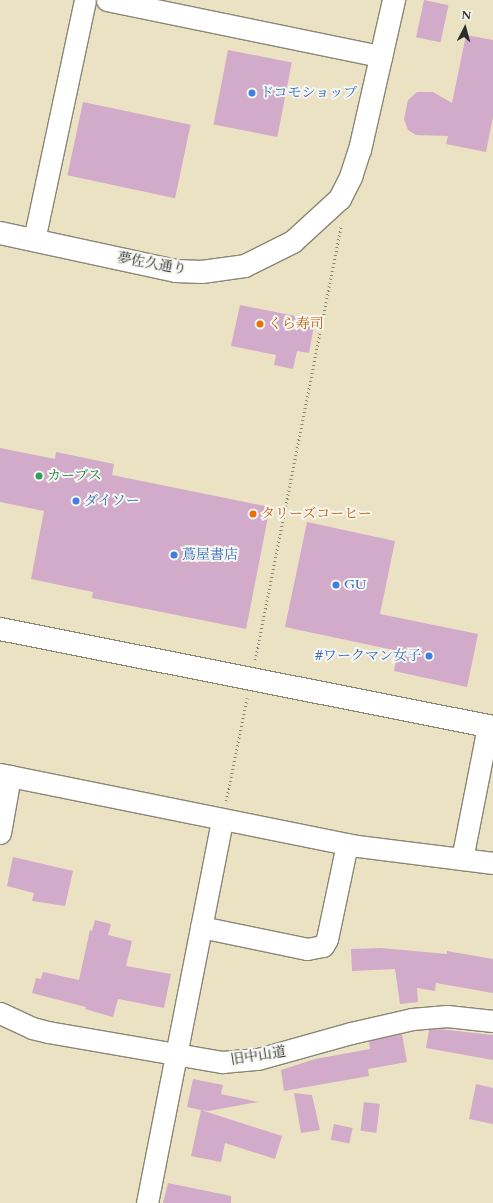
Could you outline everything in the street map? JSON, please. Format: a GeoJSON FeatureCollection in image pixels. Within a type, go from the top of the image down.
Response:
{"type":"FeatureCollection","features":[{"type":"Feature","properties":{"kind":"street"},"geometry":{"type":"LineString","coordinates":[[34,240],[85,0]]}},
{"type":"Feature","properties":{"kind":"street"},"geometry":{"type":"LineString","coordinates":[[108,0],[381,56]]}},
{"type":"Feature","properties":{"kind":"street","name":"夢佐久通り"},"geometry":{"type":"LineString","coordinates":[[0,233],[176,271],[226,270],[245,266],[293,242],[340,199],[360,150],[394,0]]}},
{"type":"Feature","properties":{"kind":"street"},"geometry":{"type":"LineString","coordinates":[[0,629],[490,727],[462,858]]}},
{"type":"Feature","properties":{"kind":"street"},"geometry":{"type":"LineString","coordinates":[[0,833],[5,775],[347,844],[493,863]]}},
{"type":"Feature","properties":{"kind":"street"},"geometry":{"type":"LineString","coordinates":[[147,1203],[222,819]]}},
{"type":"Feature","properties":{"kind":"street"},"geometry":{"type":"LineString","coordinates":[[201,928],[307,949],[322,946],[327,939],[347,844]]}},
{"type":"Feature","properties":{"kind":"street","name":"旧中山道"},"geometry":{"type":"LineString","coordinates":[[0,1013],[32,1028],[48,1032],[176,1055],[239,1062],[288,1052],[351,1033],[405,1020],[447,1016],[493,1021]]}},
{"type":"Feature","properties":{"kind":"path"},"geometry":{"type":"LineString","coordinates":[[222,819],[341,231],[340,199]]}},
{"type":"Feature","properties":{"kind":"building"},"geometry":{"type":"Polygon","coordinates":[[[424,0],[448,5],[441,42],[416,37],[424,0]]]}},
{"type":"Feature","properties":{"kind":"building"},"geometry":{"type":"Polygon","coordinates":[[[466,35],[493,40],[493,117],[486,152],[446,144],[448,136],[416,135],[408,130],[404,119],[408,100],[417,92],[433,92],[452,103],[466,35]]]}},
{"type":"Feature","properties":{"kind":"building","name":"ドコモショップ"},"geometry":{"type":"Polygon","coordinates":[[[228,50],[292,62],[277,137],[213,125],[228,50]]]}},
{"type":"Feature","properties":{"kind":"building"},"geometry":{"type":"Polygon","coordinates":[[[83,102],[191,125],[175,198],[67,175],[83,102]]]}},
{"type":"Feature","properties":{"kind":"building"},"geometry":{"type":"Polygon","coordinates":[[[240,305],[315,320],[309,353],[297,351],[293,369],[274,365],[276,355],[231,346],[240,305]]]}},
{"type":"Feature","properties":{"kind":"building"},"geometry":{"type":"Polygon","coordinates":[[[0,448],[55,459],[56,452],[114,464],[112,475],[270,507],[246,629],[92,598],[93,592],[31,579],[44,511],[0,502],[0,448]]]}},
{"type":"Feature","properties":{"kind":"building"},"geometry":{"type":"Polygon","coordinates":[[[307,522],[395,541],[380,614],[478,634],[467,687],[394,671],[398,651],[285,627],[307,522]]]}},
{"type":"Feature","properties":{"kind":"building"},"geometry":{"type":"Polygon","coordinates":[[[13,857],[73,871],[65,906],[32,901],[34,893],[7,886],[13,857]]]}},
{"type":"Feature","properties":{"kind":"building"},"geometry":{"type":"Polygon","coordinates":[[[95,920],[111,924],[108,935],[132,941],[126,966],[171,974],[164,1008],[118,999],[113,1017],[85,1009],[86,1007],[32,993],[36,978],[41,979],[43,972],[79,980],[90,930],[92,931],[95,920]]]}},
{"type":"Feature","properties":{"kind":"building"},"geometry":{"type":"Polygon","coordinates":[[[381,948],[447,954],[447,951],[493,959],[493,993],[436,983],[435,991],[417,988],[418,1002],[400,1004],[395,969],[352,971],[351,949],[381,948]]]}},
{"type":"Feature","properties":{"kind":"building"},"geometry":{"type":"Polygon","coordinates":[[[439,1029],[493,1035],[493,1060],[426,1048],[429,1030],[439,1029]]]}},
{"type":"Feature","properties":{"kind":"building"},"geometry":{"type":"Polygon","coordinates":[[[402,1034],[407,1062],[368,1069],[369,1076],[284,1091],[281,1070],[315,1059],[370,1049],[369,1041],[402,1034]]]}},
{"type":"Feature","properties":{"kind":"building"},"geometry":{"type":"Polygon","coordinates":[[[193,1079],[223,1085],[221,1094],[258,1102],[208,1111],[187,1107],[193,1079]]]}},
{"type":"Feature","properties":{"kind":"building"},"geometry":{"type":"Polygon","coordinates":[[[476,1084],[493,1088],[493,1124],[469,1119],[476,1084]]]}},
{"type":"Feature","properties":{"kind":"building"},"geometry":{"type":"Polygon","coordinates":[[[294,1093],[312,1095],[320,1130],[301,1133],[294,1093]]]}},
{"type":"Feature","properties":{"kind":"building"},"geometry":{"type":"Polygon","coordinates":[[[364,1102],[380,1104],[376,1133],[360,1131],[364,1102]]]}},
{"type":"Feature","properties":{"kind":"building"},"geometry":{"type":"Polygon","coordinates":[[[201,1110],[282,1136],[275,1159],[225,1143],[221,1162],[191,1156],[201,1110]]]}},
{"type":"Feature","properties":{"kind":"building"},"geometry":{"type":"Polygon","coordinates":[[[334,1124],[353,1128],[349,1144],[331,1140],[334,1124]]]}},
{"type":"Feature","properties":{"kind":"building"},"geometry":{"type":"Polygon","coordinates":[[[168,1183],[231,1196],[231,1203],[163,1203],[168,1183]]]}},
{"type":"Feature","properties":{"kind":"place","name":"ドコモショップ"},"geometry":{"type":"Point","coordinates":[252,93]}},
{"type":"Feature","properties":{"kind":"place","name":"くら寿司"},"geometry":{"type":"Point","coordinates":[260,324]}},
{"type":"Feature","properties":{"kind":"place","name":"カーブス"},"geometry":{"type":"Point","coordinates":[39,476]}},
{"type":"Feature","properties":{"kind":"place","name":"ダイソー"},"geometry":{"type":"Point","coordinates":[76,501]}},
{"type":"Feature","properties":{"kind":"place","name":"タリーズコーヒー"},"geometry":{"type":"Point","coordinates":[253,514]}},
{"type":"Feature","properties":{"kind":"place","name":"蔦屋書店"},"geometry":{"type":"Point","coordinates":[174,555]}},
{"type":"Feature","properties":{"kind":"place","name":"GU"},"geometry":{"type":"Point","coordinates":[336,585]}},
{"type":"Feature","properties":{"kind":"place","name":"#ワークマン女子"},"geometry":{"type":"Point","coordinates":[429,656]}}]}
